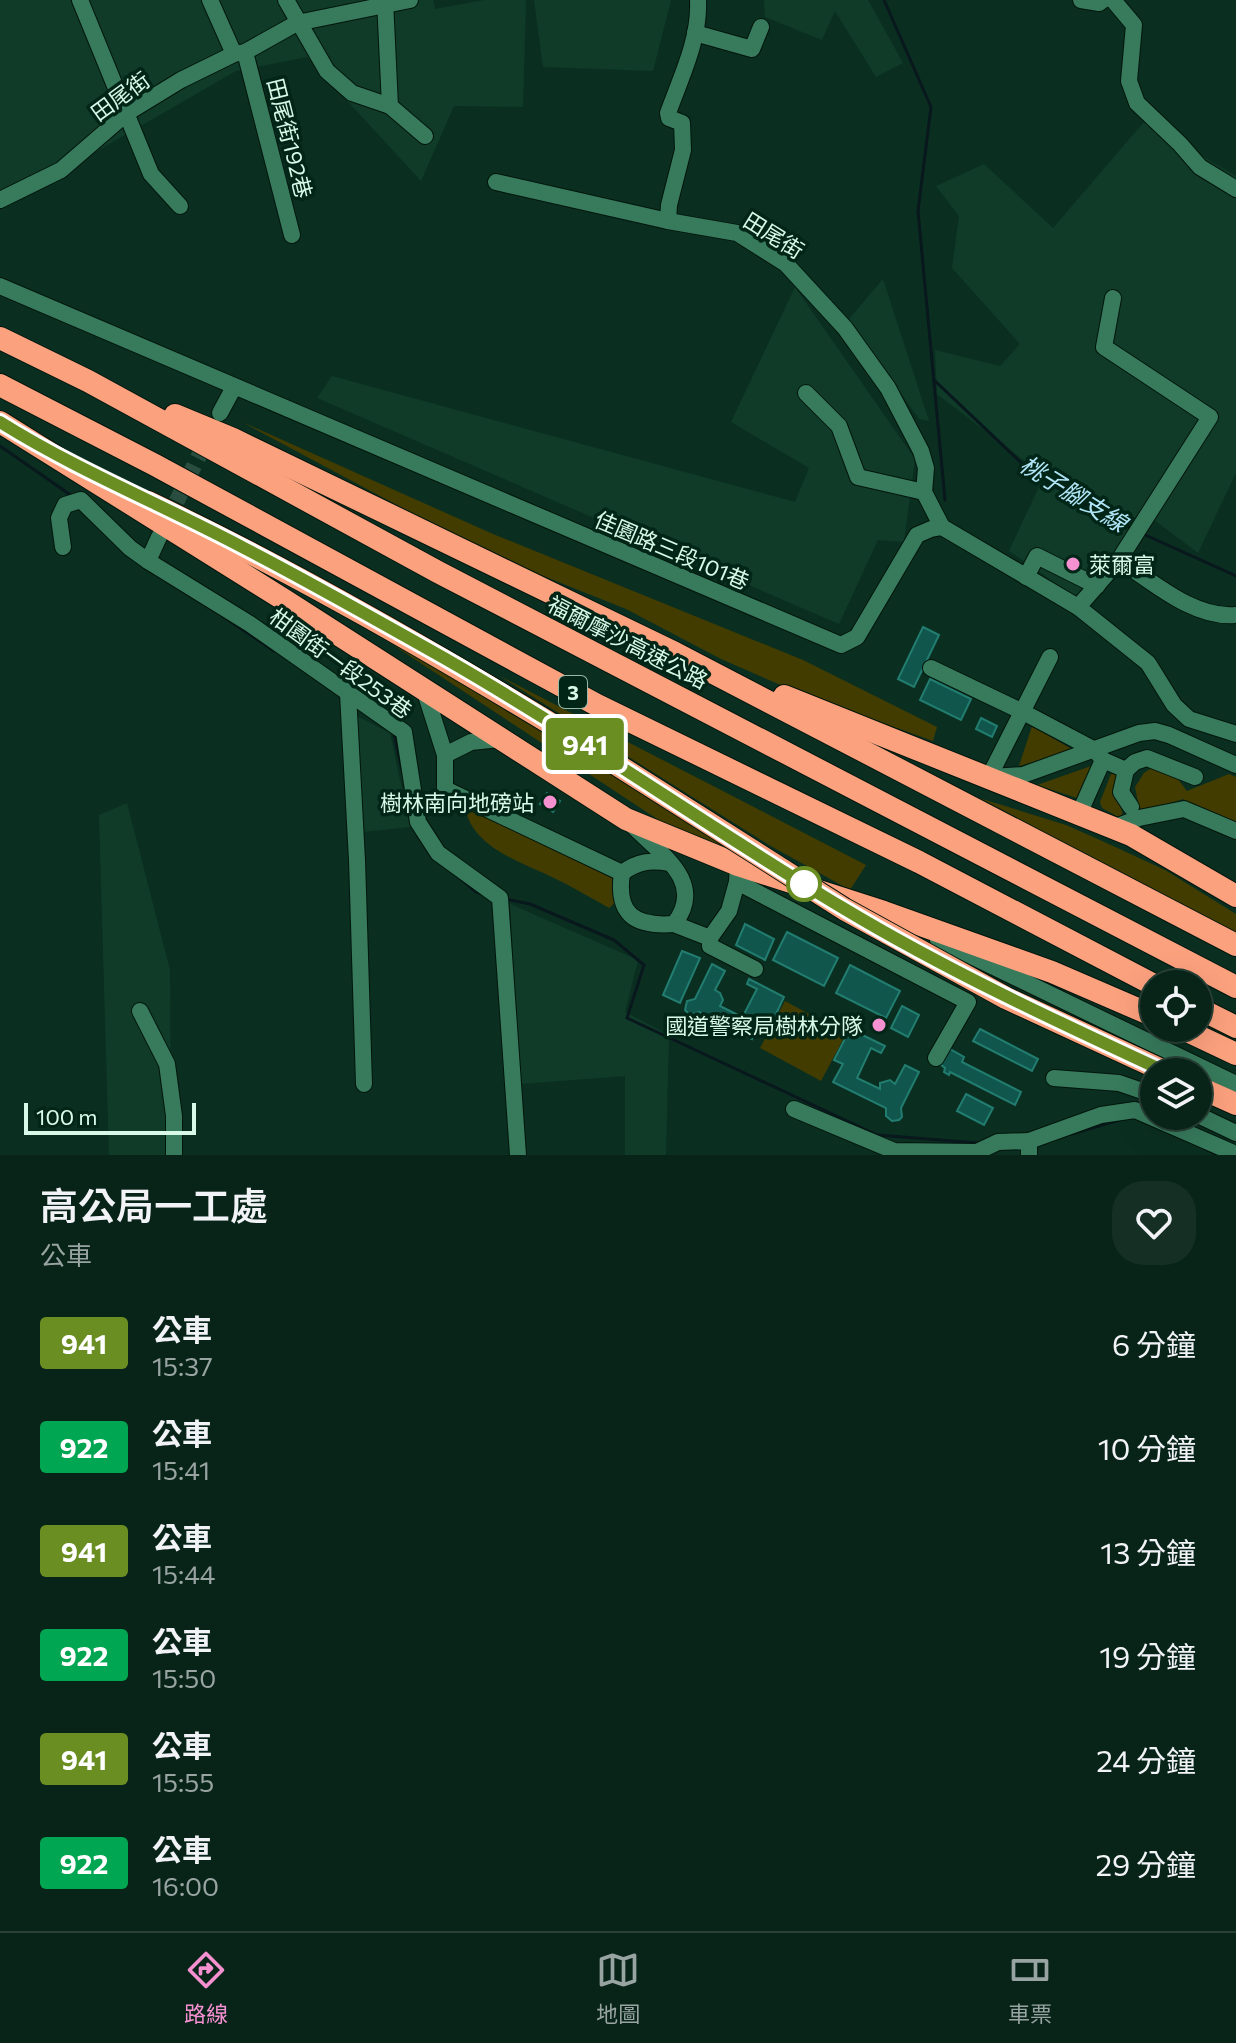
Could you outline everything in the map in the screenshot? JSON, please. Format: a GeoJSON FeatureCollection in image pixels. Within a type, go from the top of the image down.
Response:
{"type":"FeatureCollection","features":[{"type":"Feature","properties":{"kind":"highway","name":"福爾摩沙高速公路"},"geometry":{"type":"LineString","coordinates":[[0,338],[88,381],[438,572],[1236,987]]}},
{"type":"Feature","properties":{"kind":"highway"},"geometry":{"type":"LineString","coordinates":[[88,381],[233,439],[675,653],[1236,945]]}},
{"type":"Feature","properties":{"kind":"highway","name":"3"},"geometry":{"type":"LineString","coordinates":[[0,385],[155,465],[597,705],[919,862],[1140,978]]}},
{"type":"Feature","properties":{"kind":"highway"},"geometry":{"type":"LineString","coordinates":[[0,422],[626,819],[737,874],[884,912],[1052,972],[1140,1010]]}},
{"type":"Feature","properties":{"kind":"highway"},"geometry":{"type":"LineString","coordinates":[[33,442],[139,498],[243,547],[446,660],[844,909],[1006,998],[1140,1060]]}},
{"type":"Feature","properties":{"kind":"highway"},"geometry":{"type":"LineString","coordinates":[[675,653],[1131,835],[1236,896]]}},
{"type":"Feature","properties":{"kind":"highway"},"geometry":{"type":"LineString","coordinates":[[1212,1015],[1236,1027]]}},
{"type":"Feature","properties":{"kind":"highway"},"geometry":{"type":"LineString","coordinates":[[1211,1042],[1236,1054]]}},
{"type":"Feature","properties":{"kind":"highway"},"geometry":{"type":"LineString","coordinates":[[1212,1093],[1236,1104]]}},
{"type":"Feature","properties":{"kind":"street"},"geometry":{"type":"LineString","coordinates":[[80,0],[151,174],[180,206]]}},
{"type":"Feature","properties":{"kind":"street","name":"田尾街192巷"},"geometry":{"type":"LineString","coordinates":[[210,0],[239,53],[292,235]]}},
{"type":"Feature","properties":{"kind":"street"},"geometry":{"type":"LineString","coordinates":[[286,0],[327,71],[352,93],[390,106],[425,136]]}},
{"type":"Feature","properties":{"kind":"street","name":"田尾街"},"geometry":{"type":"LineString","coordinates":[[1,197],[61,170],[127,113],[181,80],[297,23],[385,2],[410,0]]}},
{"type":"Feature","properties":{"kind":"street"},"geometry":{"type":"LineString","coordinates":[[668,221],[683,150],[682,123],[669,118],[668,113],[695,33],[698,0]]}},
{"type":"Feature","properties":{"kind":"street"},"geometry":{"type":"LineString","coordinates":[[1081,0],[1099,3],[1103,0]]}},
{"type":"Feature","properties":{"kind":"street"},"geometry":{"type":"LineString","coordinates":[[1113,0],[1134,25],[1129,81],[1137,103],[1200,167],[1236,189]]}},
{"type":"Feature","properties":{"kind":"street"},"geometry":{"type":"LineString","coordinates":[[385,2],[390,106]]}},
{"type":"Feature","properties":{"kind":"street"},"geometry":{"type":"LineString","coordinates":[[695,33],[752,49],[761,27]]}},
{"type":"Feature","properties":{"kind":"street","name":"田尾街"},"geometry":{"type":"LineString","coordinates":[[496,182],[668,221],[737,233],[786,264],[845,328],[888,388],[921,451],[926,468],[924,492],[942,527]]}},
{"type":"Feature","properties":{"kind":"street","name":"佳園路三段101巷"},"geometry":{"type":"LineString","coordinates":[[0,286],[841,645],[857,637],[917,535],[942,527]]}},
{"type":"Feature","properties":{"kind":"street"},"geometry":{"type":"LineString","coordinates":[[1078,607],[1119,560],[1210,417],[1104,347],[1113,298]]}},
{"type":"Feature","properties":{"kind":"street"},"geometry":{"type":"LineString","coordinates":[[220,413],[234,387]]}},
{"type":"Feature","properties":{"kind":"street"},"geometry":{"type":"LineString","coordinates":[[806,393],[839,426],[858,477],[924,492]]}},
{"type":"Feature","properties":{"kind":"street","name":"柑園街一段253巷"},"geometry":{"type":"LineString","coordinates":[[63,547],[59,518],[65,505],[81,500],[123,542],[148,561],[250,624],[404,732],[418,822],[438,853],[500,898],[518,1155]]}},
{"type":"Feature","properties":{"kind":"street"},"geometry":{"type":"LineString","coordinates":[[942,527],[1078,607],[1148,663],[1174,705],[1189,719],[1236,734]]}},
{"type":"Feature","properties":{"kind":"street"},"geometry":{"type":"LineString","coordinates":[[148,561],[159,537]]}},
{"type":"Feature","properties":{"kind":"street"},"geometry":{"type":"LineString","coordinates":[[1026,577],[1037,556],[1097,586]]}},
{"type":"Feature","properties":{"kind":"street"},"geometry":{"type":"LineString","coordinates":[[1119,560],[1187,604],[1225,616],[1236,615]]}},
{"type":"Feature","properties":{"kind":"street"},"geometry":{"type":"LineString","coordinates":[[989,777],[1050,657]]}},
{"type":"Feature","properties":{"kind":"street"},"geometry":{"type":"LineString","coordinates":[[931,668],[1023,712],[1126,770]]}},
{"type":"Feature","properties":{"kind":"street"},"geometry":{"type":"LineString","coordinates":[[424,689],[445,755],[445,789],[622,873]]}},
{"type":"Feature","properties":{"kind":"street"},"geometry":{"type":"LineString","coordinates":[[348,694],[364,1084]]}},
{"type":"Feature","properties":{"kind":"street"},"geometry":{"type":"LineString","coordinates":[[989,777],[1023,775],[1099,755],[1139,733],[1155,731],[1236,765]]}},
{"type":"Feature","properties":{"kind":"street"},"geometry":{"type":"LineString","coordinates":[[445,755],[471,742],[500,739]]}},
{"type":"Feature","properties":{"kind":"street"},"geometry":{"type":"LineString","coordinates":[[1079,814],[1099,755]]}},
{"type":"Feature","properties":{"kind":"street"},"geometry":{"type":"LineString","coordinates":[[1131,807],[1121,792],[1126,770],[1135,762],[1147,758],[1195,777]]}},
{"type":"Feature","properties":{"kind":"street"},"geometry":{"type":"LineString","coordinates":[[1113,828],[1139,818],[1184,809],[1236,831]]}},
{"type":"Feature","properties":{"kind":"street"},"geometry":{"type":"LineString","coordinates":[[626,819],[683,878],[686,892],[683,912],[674,924]]}},
{"type":"Feature","properties":{"kind":"street"},"geometry":{"type":"LineString","coordinates":[[670,863],[649,860],[633,865],[622,873],[619,894],[625,910],[638,920],[657,925],[674,924],[710,938]]}},
{"type":"Feature","properties":{"kind":"street"},"geometry":{"type":"LineString","coordinates":[[755,969],[710,946],[710,938],[729,911],[737,874],[968,1002],[936,1058]]}},
{"type":"Feature","properties":{"kind":"street"},"geometry":{"type":"LineString","coordinates":[[884,912],[998,971],[1236,1084]]}},
{"type":"Feature","properties":{"kind":"street"},"geometry":{"type":"LineString","coordinates":[[140,1011],[167,1064],[174,1116],[174,1155]]}},
{"type":"Feature","properties":{"kind":"street"},"geometry":{"type":"LineString","coordinates":[[1054,1078],[1119,1083],[1140,1090]]}},
{"type":"Feature","properties":{"kind":"street"},"geometry":{"type":"LineString","coordinates":[[794,1109],[894,1151],[977,1152],[998,1142],[1029,1148],[1101,1115],[1135,1110],[1236,1154]]}},
{"type":"Feature","properties":{"kind":"street"},"geometry":{"type":"LineString","coordinates":[[1212,1122],[1236,1133]]}},
{"type":"Feature","properties":{"kind":"shaded area"},"geometry":{"type":"Polygon","coordinates":[[[0,0],[433,0],[435,9],[484,0],[526,0],[523,107],[454,106],[421,181],[307,57],[236,71],[0,207],[0,0]]]}},
{"type":"Feature","properties":{"kind":"shaded area"},"geometry":{"type":"Polygon","coordinates":[[[534,0],[671,0],[653,71],[543,67],[534,0]]]}},
{"type":"Feature","properties":{"kind":"shaded area"},"geometry":{"type":"Polygon","coordinates":[[[764,0],[868,0],[903,63],[876,77],[835,11],[822,40],[765,17],[764,0]]]}},
{"type":"Feature","properties":{"kind":"shaded area"},"geometry":{"type":"Polygon","coordinates":[[[1144,122],[1236,176],[1236,473],[1198,553],[1149,516],[1078,599],[1009,551],[1044,476],[937,394],[935,350],[1000,366],[1020,344],[952,268],[959,216],[936,186],[984,164],[1053,228],[1144,122]]]}},
{"type":"Feature","properties":{"kind":"shaded area"},"geometry":{"type":"Polygon","coordinates":[[[883,279],[929,421],[919,419],[849,319],[883,279]]]}},
{"type":"Feature","properties":{"kind":"shaded area"},"geometry":{"type":"Polygon","coordinates":[[[795,287],[915,459],[904,542],[878,540],[839,624],[317,398],[332,376],[795,502],[809,468],[731,422],[795,287]]]}},
{"type":"Feature","properties":{"kind":"shaded area"},"geometry":{"type":"Polygon","coordinates":[[[242,422],[493,534],[803,660],[937,727],[933,741],[792,690],[721,659],[626,609],[541,575],[436,526],[242,422]]]}},
{"type":"Feature","properties":{"kind":"shaded area"},"geometry":{"type":"Polygon","coordinates":[[[378,635],[459,675],[754,861],[680,834],[378,635]]]}},
{"type":"Feature","properties":{"kind":"shaded area"},"geometry":{"type":"Polygon","coordinates":[[[498,675],[866,865],[850,890],[769,845],[498,675]]]}},
{"type":"Feature","properties":{"kind":"shaded area"},"geometry":{"type":"Polygon","coordinates":[[[357,716],[390,733],[410,827],[363,832],[357,716]]]}},
{"type":"Feature","properties":{"kind":"shaded area"},"geometry":{"type":"Polygon","coordinates":[[[1032,726],[1075,751],[1019,766],[1032,726]]]}},
{"type":"Feature","properties":{"kind":"shaded area"},"geometry":{"type":"Polygon","coordinates":[[[1094,765],[1077,798],[1037,785],[1094,765]]]}},
{"type":"Feature","properties":{"kind":"shaded area"},"geometry":{"type":"Polygon","coordinates":[[[1153,767],[1174,774],[1187,791],[1229,774],[1236,777],[1236,824],[1183,799],[1144,812],[1139,807],[1135,787],[1144,773],[1153,767]]]}},
{"type":"Feature","properties":{"kind":"shaded area"},"geometry":{"type":"Polygon","coordinates":[[[1111,774],[1119,774],[1116,789],[1124,820],[1102,808],[1100,802],[1111,774]]]}},
{"type":"Feature","properties":{"kind":"shaded area"},"geometry":{"type":"Polygon","coordinates":[[[976,797],[1066,825],[1165,870],[1236,914],[1236,935],[976,797]]]}},
{"type":"Feature","properties":{"kind":"shaded area"},"geometry":{"type":"Polygon","coordinates":[[[464,802],[615,876],[617,901],[609,908],[498,850],[475,830],[464,802]]]}},
{"type":"Feature","properties":{"kind":"shaded area"},"geometry":{"type":"Polygon","coordinates":[[[127,803],[170,970],[171,1155],[109,1155],[99,815],[127,803]]]}},
{"type":"Feature","properties":{"kind":"shaded area"},"geometry":{"type":"Polygon","coordinates":[[[510,904],[638,960],[625,1012],[669,1035],[666,1155],[625,1155],[625,1076],[520,1084],[510,904]]]}},
{"type":"Feature","properties":{"kind":"shaded area"},"geometry":{"type":"Polygon","coordinates":[[[785,1001],[846,1034],[821,1081],[760,1048],[785,1001]]]}},
{"type":"Feature","properties":{"kind":"building"},"geometry":{"type":"Polygon","coordinates":[[[923,627],[939,635],[914,687],[898,679],[923,627]]]}},
{"type":"Feature","properties":{"kind":"building"},"geometry":{"type":"Polygon","coordinates":[[[930,679],[971,699],[961,720],[920,700],[930,679]]]}},
{"type":"Feature","properties":{"kind":"building"},"geometry":{"type":"Polygon","coordinates":[[[981,718],[997,726],[992,737],[976,729],[981,718]]]}},
{"type":"Feature","properties":{"kind":"building","name":"樹林南向地磅站"},"geometry":{"type":"Polygon","coordinates":[[[547,793],[560,801],[553,812],[540,804],[547,793]]]}},
{"type":"Feature","properties":{"kind":"building"},"geometry":{"type":"Polygon","coordinates":[[[745,924],[774,939],[765,960],[736,945],[745,924]]]}},
{"type":"Feature","properties":{"kind":"building"},"geometry":{"type":"Polygon","coordinates":[[[787,932],[838,958],[824,986],[773,960],[787,932]]]}},
{"type":"Feature","properties":{"kind":"building"},"geometry":{"type":"Polygon","coordinates":[[[682,951],[700,958],[680,1003],[663,995],[682,951]]]}},
{"type":"Feature","properties":{"kind":"building"},"geometry":{"type":"Polygon","coordinates":[[[712,964],[725,971],[715,990],[723,1000],[720,1006],[758,1025],[752,1039],[699,1012],[690,1015],[685,1010],[687,1001],[695,999],[712,964]]]}},
{"type":"Feature","properties":{"kind":"building"},"geometry":{"type":"Polygon","coordinates":[[[850,965],[900,991],[886,1018],[836,993],[850,965]]]}},
{"type":"Feature","properties":{"kind":"building"},"geometry":{"type":"Polygon","coordinates":[[[749,979],[784,997],[769,1029],[743,1016],[757,989],[747,984],[749,979]]]}},
{"type":"Feature","properties":{"kind":"building"},"geometry":{"type":"Polygon","coordinates":[[[902,1006],[919,1015],[908,1037],[891,1028],[902,1006]]]}},
{"type":"Feature","properties":{"kind":"building"},"geometry":{"type":"Polygon","coordinates":[[[850,1029],[885,1046],[881,1053],[871,1048],[857,1078],[880,1089],[880,1083],[890,1080],[895,1084],[905,1065],[919,1072],[901,1108],[902,1117],[899,1120],[892,1121],[886,1116],[886,1108],[833,1082],[843,1064],[834,1060],[850,1029]]]}},
{"type":"Feature","properties":{"kind":"building"},"geometry":{"type":"Polygon","coordinates":[[[980,1029],[1038,1059],[1032,1071],[973,1041],[980,1029]]]}},
{"type":"Feature","properties":{"kind":"building"},"geometry":{"type":"Polygon","coordinates":[[[950,1049],[964,1057],[962,1062],[1021,1092],[1015,1105],[950,1072],[949,1075],[944,1072],[945,1068],[941,1065],[950,1049]]]}},
{"type":"Feature","properties":{"kind":"building"},"geometry":{"type":"Polygon","coordinates":[[[966,1094],[993,1108],[984,1125],[957,1111],[966,1094]]]}},
{"type":"Feature","properties":{"kind":"waterway"},"geometry":{"type":"LineString","coordinates":[[884,0],[931,107],[918,211],[945,500]]}},
{"type":"Feature","properties":{"kind":"waterway","name":"桃子腳支線"},"geometry":{"type":"LineString","coordinates":[[934,380],[1030,471],[1107,518],[1131,528]]}},
{"type":"Feature","properties":{"kind":"waterway"},"geometry":{"type":"LineString","coordinates":[[0,446],[72,496]]}},
{"type":"Feature","properties":{"kind":"waterway","name":"桃子腳支線"},"geometry":{"type":"LineString","coordinates":[[1141,533],[1236,576]]}},
{"type":"Feature","properties":{"kind":"waterway"},"geometry":{"type":"LineString","coordinates":[[224,617],[274,651]]}},
{"type":"Feature","properties":{"kind":"waterway"},"geometry":{"type":"LineString","coordinates":[[394,734],[402,770]]}},
{"type":"Feature","properties":{"kind":"waterway"},"geometry":{"type":"LineString","coordinates":[[460,878],[483,894]]}},
{"type":"Feature","properties":{"kind":"waterway"},"geometry":{"type":"LineString","coordinates":[[506,899],[530,904],[614,940],[644,965],[627,1018],[877,1135],[978,1143]]}},
{"type":"Feature","properties":{"kind":"waterway"},"geometry":{"type":"LineString","coordinates":[[1072,1134],[1119,1120]]}},
{"type":"Feature","properties":{"kind":"waterway"},"geometry":{"type":"LineString","coordinates":[[1203,1148],[1218,1155]]}},
{"type":"Feature","properties":{"kind":"tunnel"},"geometry":{"type":"LineString","coordinates":[[166,523],[220,413]]}},
{"type":"Feature","properties":{"kind":"bus line","name":"941"},"geometry":{"type":"LineString","coordinates":[[0,422],[139,498],[243,547],[446,660],[844,909],[1006,998],[1140,1060]]}},
{"type":"Feature","properties":{"kind":"place","name":"萊爾富"},"geometry":{"type":"Point","coordinates":[1073,564]}},
{"type":"Feature","properties":{"kind":"place","name":"樹林南向地磅站"},"geometry":{"type":"Point","coordinates":[550,802]}},
{"type":"Feature","properties":{"kind":"place","name":"國道警察局樹林分隊"},"geometry":{"type":"Point","coordinates":[879,1025]}}]}
